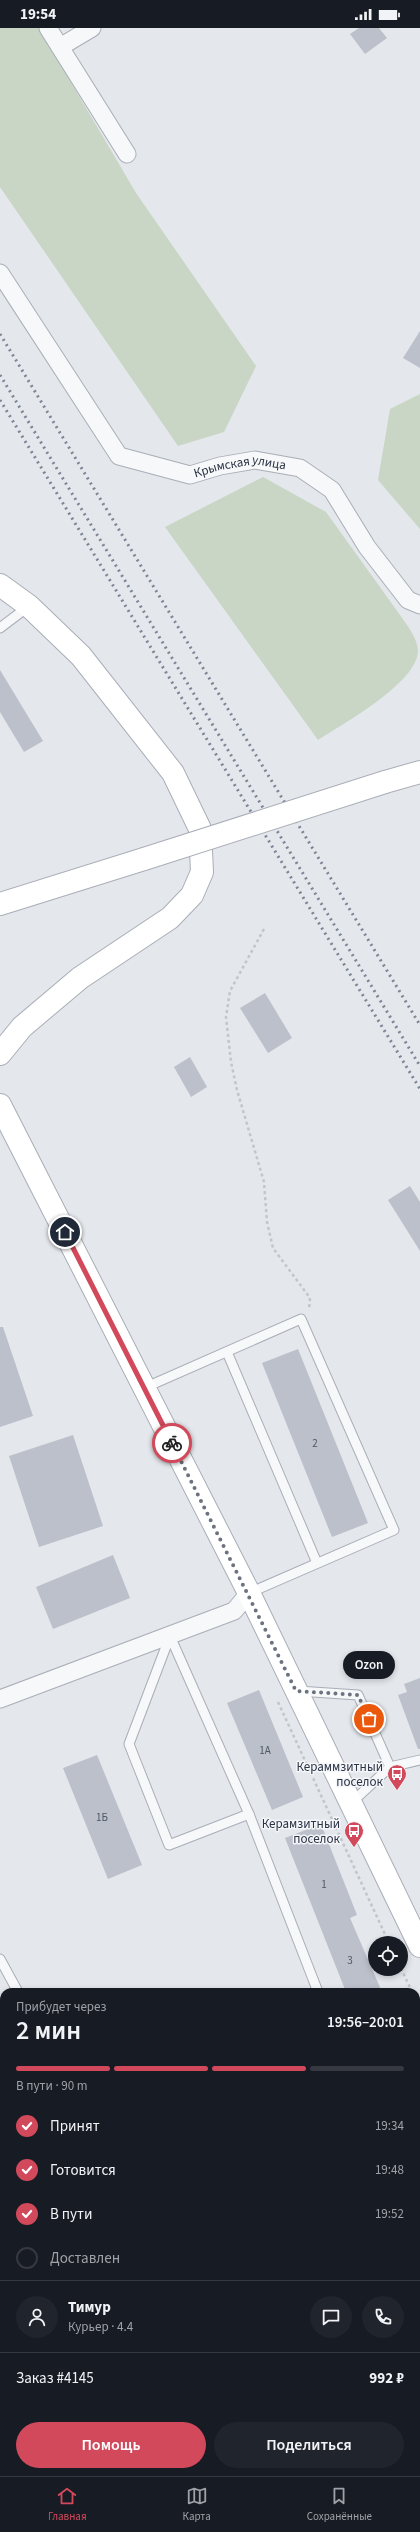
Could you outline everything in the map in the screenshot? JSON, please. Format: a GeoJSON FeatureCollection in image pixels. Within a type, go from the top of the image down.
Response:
{"type":"FeatureCollection","features":[{"type":"Feature","properties":{"kind":"street"},"geometry":{"type":"LineString","coordinates":[[48,28],[127,154]]}},
{"type":"Feature","properties":{"kind":"street"},"geometry":{"type":"LineString","coordinates":[[60,47],[92,28]]}},
{"type":"Feature","properties":{"kind":"street","name":"Крымская улица"},"geometry":{"type":"LineString","coordinates":[[0,273],[119,456],[190,475],[220,466],[255,460],[300,468],[332,490],[367,547],[408,600],[420,605]]}},
{"type":"Feature","properties":{"kind":"street"},"geometry":{"type":"LineString","coordinates":[[0,585],[28,606],[81,656],[173,773],[200,829],[202,872],[192,895],[170,918],[80,978],[22,1027],[0,1054]]}},
{"type":"Feature","properties":{"kind":"street"},"geometry":{"type":"LineString","coordinates":[[0,904],[420,772]]}},
{"type":"Feature","properties":{"kind":"street"},"geometry":{"type":"LineString","coordinates":[[0,1105],[249,1593],[420,1946]]}},
{"type":"Feature","properties":{"kind":"street"},"geometry":{"type":"LineString","coordinates":[[0,1699],[234,1611],[249,1593]]}},
{"type":"Feature","properties":{"kind":"lane"},"geometry":{"type":"LineString","coordinates":[[0,628],[28,606]]}},
{"type":"Feature","properties":{"kind":"lane"},"geometry":{"type":"LineString","coordinates":[[144,1388],[301,1319],[394,1530],[249,1593]]}},
{"type":"Feature","properties":{"kind":"lane"},"geometry":{"type":"LineString","coordinates":[[227,1352],[317,1563]]}},
{"type":"Feature","properties":{"kind":"lane"},"geometry":{"type":"LineString","coordinates":[[170,1636],[129,1744],[169,1845],[249,1814]]}},
{"type":"Feature","properties":{"kind":"lane"},"geometry":{"type":"LineString","coordinates":[[170,1636],[249,1814],[316,1988]]}},
{"type":"Feature","properties":{"kind":"lane"},"geometry":{"type":"LineString","coordinates":[[296,1691],[358,1695],[390,1766]]}},
{"type":"Feature","properties":{"kind":"lane"},"geometry":{"type":"LineString","coordinates":[[351,1803],[390,1766],[420,1760]]}},
{"type":"Feature","properties":{"kind":"lane"},"geometry":{"type":"LineString","coordinates":[[0,1959],[16,1988]]}},
{"type":"Feature","properties":{"kind":"path"},"geometry":{"type":"LineString","coordinates":[[264,929],[230,992],[226,1017],[236,1090],[264,1182],[267,1222],[273,1248],[310,1298],[310,1308],[301,1319]]}},
{"type":"Feature","properties":{"kind":"path"},"geometry":{"type":"LineString","coordinates":[[275,1696],[386,1936]]}},
{"type":"Feature","properties":{"kind":"path"},"geometry":{"type":"LineString","coordinates":[[405,1976],[410,1988]]}},
{"type":"Feature","properties":{"kind":"green space"},"geometry":{"type":"Polygon","coordinates":[[[0,28],[39,28],[136,193],[256,366],[224,432],[178,446],[0,187],[0,28]]]}},
{"type":"Feature","properties":{"kind":"green space"},"geometry":{"type":"Polygon","coordinates":[[[420,394],[420,529],[378,480],[390,409],[420,394]]]}},
{"type":"Feature","properties":{"kind":"green space"},"geometry":{"type":"Polygon","coordinates":[[[263,477],[326,512],[406,623],[418,646],[414,663],[393,689],[377,702],[318,740],[165,527],[263,477]]]}},
{"type":"Feature","properties":{"kind":"building"},"geometry":{"type":"Polygon","coordinates":[[[359,28],[379,28],[387,38],[365,54],[350,34],[359,28]]]}},
{"type":"Feature","properties":{"kind":"building"},"geometry":{"type":"Polygon","coordinates":[[[420,331],[420,368],[403,358],[420,331]]]}},
{"type":"Feature","properties":{"kind":"building"},"geometry":{"type":"Polygon","coordinates":[[[0,670],[43,741],[24,752],[0,712],[0,670]]]}},
{"type":"Feature","properties":{"kind":"building"},"geometry":{"type":"Polygon","coordinates":[[[265,993],[292,1038],[268,1053],[240,1008],[265,993]]]}},
{"type":"Feature","properties":{"kind":"building"},"geometry":{"type":"Polygon","coordinates":[[[190,1057],[207,1087],[191,1097],[174,1067],[190,1057]]]}},
{"type":"Feature","properties":{"kind":"building"},"geometry":{"type":"Polygon","coordinates":[[[410,1186],[420,1202],[420,1251],[388,1200],[410,1186]]]}},
{"type":"Feature","properties":{"kind":"building"},"geometry":{"type":"Polygon","coordinates":[[[0,1327],[3,1327],[33,1416],[0,1427],[0,1327]]]}},
{"type":"Feature","properties":{"kind":"building"},"geometry":{"type":"Polygon","coordinates":[[[298,1349],[368,1523],[332,1537],[262,1363],[298,1349]]]}},
{"type":"Feature","properties":{"kind":"building"},"geometry":{"type":"Polygon","coordinates":[[[73,1435],[103,1526],[39,1547],[9,1456],[73,1435]]]}},
{"type":"Feature","properties":{"kind":"building"},"geometry":{"type":"Polygon","coordinates":[[[113,1555],[130,1598],[53,1629],[36,1587],[113,1555]]]}},
{"type":"Feature","properties":{"kind":"building"},"geometry":{"type":"Polygon","coordinates":[[[420,1678],[420,1749],[418,1749],[398,1695],[407,1692],[404,1684],[420,1678]]]}},
{"type":"Feature","properties":{"kind":"building"},"geometry":{"type":"Polygon","coordinates":[[[259,1690],[303,1797],[272,1810],[227,1703],[259,1690]]]}},
{"type":"Feature","properties":{"kind":"building"},"geometry":{"type":"Polygon","coordinates":[[[97,1755],[142,1865],[108,1879],[63,1768],[97,1755]]]}},
{"type":"Feature","properties":{"kind":"building"},"geometry":{"type":"Polygon","coordinates":[[[321,1824],[357,1915],[350,1918],[368,1960],[368,1976],[375,1976],[380,1988],[344,1988],[285,1838],[321,1824]]]}},
{"type":"Feature","properties":{"kind":"railway"},"geometry":{"type":"LineString","coordinates":[[0,334],[420,1025]]}},
{"type":"Feature","properties":{"kind":"railway"},"geometry":{"type":"LineString","coordinates":[[0,375],[420,1066]]}},
{"type":"Feature","properties":{"kind":"railway"},"geometry":{"type":"LineString","coordinates":[[0,400],[420,1089]]}},
{"type":"Feature","properties":{"kind":"way so far"},"geometry":{"type":"LineString","coordinates":[[172,1443],[249,1593],[296,1691],[358,1695],[369,1719]]}},
{"type":"Feature","properties":{"kind":"place","name":"Ozon"},"geometry":{"type":"Point","coordinates":[369,1719]}},
{"type":"Feature","properties":{"kind":"place","name":"Кераммзитный поселок"},"geometry":{"type":"Point","coordinates":[397,1791]}},
{"type":"Feature","properties":{"kind":"place","name":"Керамзитный поселок"},"geometry":{"type":"Point","coordinates":[354,1848]}},
{"type":"Feature","properties":{"kind":"route"},"geometry":{"type":"LineString","coordinates":[[65,1232],[172,1443]]}}]}
